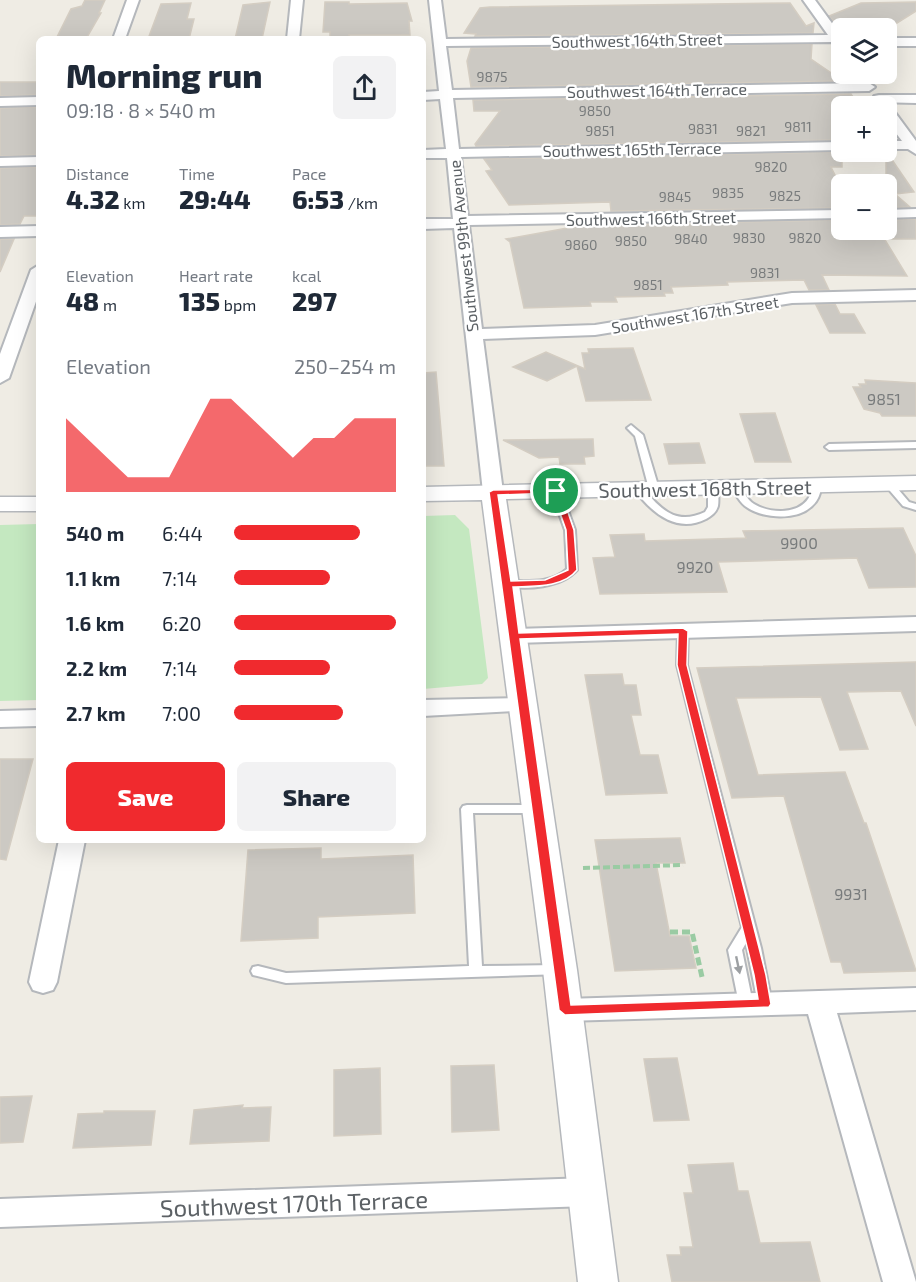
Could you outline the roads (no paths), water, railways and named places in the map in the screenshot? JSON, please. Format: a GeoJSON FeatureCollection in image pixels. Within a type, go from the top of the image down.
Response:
{"type":"FeatureCollection","features":[{"type":"Feature","properties":{"kind":"street"},"geometry":{"type":"LineString","coordinates":[[120,36],[133,0]]}},
{"type":"Feature","properties":{"kind":"street"},"geometry":{"type":"LineString","coordinates":[[292,36],[297,0]]}},
{"type":"Feature","properties":{"kind":"street","name":"Southwest 99th Avenue"},"geometry":{"type":"LineString","coordinates":[[435,0],[493,492]]}},
{"type":"Feature","properties":{"kind":"street"},"geometry":{"type":"LineString","coordinates":[[809,0],[831,31]]}},
{"type":"Feature","properties":{"kind":"street","name":"Southwest 164th Street"},"geometry":{"type":"LineString","coordinates":[[440,43],[831,42]]}},
{"type":"Feature","properties":{"kind":"street"},"geometry":{"type":"LineString","coordinates":[[897,42],[916,42]]}},
{"type":"Feature","properties":{"kind":"street"},"geometry":{"type":"LineString","coordinates":[[867,84],[876,96]]}},
{"type":"Feature","properties":{"kind":"street","name":"Southwest 164th Terrace"},"geometry":{"type":"LineString","coordinates":[[426,96],[869,87]]}},
{"type":"Feature","properties":{"kind":"street"},"geometry":{"type":"LineString","coordinates":[[897,102],[916,99]]}},
{"type":"Feature","properties":{"kind":"street"},"geometry":{"type":"LineString","coordinates":[[0,102],[36,101]]}},
{"type":"Feature","properties":{"kind":"street"},"geometry":{"type":"LineString","coordinates":[[897,124],[914,147]]}},
{"type":"Feature","properties":{"kind":"street","name":"Southwest 165th Terrace"},"geometry":{"type":"LineString","coordinates":[[426,154],[831,146]]}},
{"type":"Feature","properties":{"kind":"street"},"geometry":{"type":"LineString","coordinates":[[897,146],[914,147]]}},
{"type":"Feature","properties":{"kind":"street"},"geometry":{"type":"LineString","coordinates":[[0,162],[36,161]]}},
{"type":"Feature","properties":{"kind":"street"},"geometry":{"type":"LineString","coordinates":[[897,214],[916,213]]}},
{"type":"Feature","properties":{"kind":"street","name":"Southwest 166th Street"},"geometry":{"type":"LineString","coordinates":[[426,224],[831,214]]}},
{"type":"Feature","properties":{"kind":"street"},"geometry":{"type":"LineString","coordinates":[[0,232],[36,231]]}},
{"type":"Feature","properties":{"kind":"street"},"geometry":{"type":"LineString","coordinates":[[0,378],[36,278]]}},
{"type":"Feature","properties":{"kind":"street","name":"Southwest 167th Street"},"geometry":{"type":"LineString","coordinates":[[473,334],[595,330],[799,297],[916,295]]}},
{"type":"Feature","properties":{"kind":"street","name":"Southwest 168th Street"},"geometry":{"type":"LineString","coordinates":[[426,494],[916,483]]}},
{"type":"Feature","properties":{"kind":"street"},"geometry":{"type":"LineString","coordinates":[[493,492],[508,584],[560,970],[598,1282]]}},
{"type":"Feature","properties":{"kind":"street"},"geometry":{"type":"LineString","coordinates":[[0,504],[36,504]]}},
{"type":"Feature","properties":{"kind":"street"},"geometry":{"type":"LineString","coordinates":[[515,636],[916,624]]}},
{"type":"Feature","properties":{"kind":"street"},"geometry":{"type":"LineString","coordinates":[[426,708],[524,705]]}},
{"type":"Feature","properties":{"kind":"street"},"geometry":{"type":"LineString","coordinates":[[0,719],[36,718]]}},
{"type":"Feature","properties":{"kind":"street"},"geometry":{"type":"LineString","coordinates":[[42,982],[71,843]]}},
{"type":"Feature","properties":{"kind":"street"},"geometry":{"type":"LineString","coordinates":[[565,1010],[916,999]]}},
{"type":"Feature","properties":{"kind":"street"},"geometry":{"type":"LineString","coordinates":[[819,1002],[900,1282]]}},
{"type":"Feature","properties":{"kind":"street","name":"Southwest 170th Terrace"},"geometry":{"type":"LineString","coordinates":[[0,1213],[588,1192]]}},
{"type":"Feature","properties":{"kind":"lane"},"geometry":{"type":"LineString","coordinates":[[631,428],[639,435],[646,489],[655,511],[674,519],[688,520],[709,514],[724,487]]}},
{"type":"Feature","properties":{"kind":"lane"},"geometry":{"type":"LineString","coordinates":[[829,447],[916,445]]}},
{"type":"Feature","properties":{"kind":"lane"},"geometry":{"type":"LineString","coordinates":[[889,484],[906,504],[916,507]]}},
{"type":"Feature","properties":{"kind":"lane"},"geometry":{"type":"LineString","coordinates":[[508,584],[547,583],[568,575],[572,570],[570,530],[556,491]]}},
{"type":"Feature","properties":{"kind":"lane"},"geometry":{"type":"LineString","coordinates":[[683,631],[682,665],[760,975],[755,1004]]}},
{"type":"Feature","properties":{"kind":"lane"},"geometry":{"type":"LineString","coordinates":[[476,971],[467,809],[538,809]]}},
{"type":"Feature","properties":{"kind":"lane"},"geometry":{"type":"LineString","coordinates":[[747,930],[735,950],[755,1004]]}},
{"type":"Feature","properties":{"kind":"lane"},"geometry":{"type":"LineString","coordinates":[[258,971],[286,978],[560,970]]}}]}
